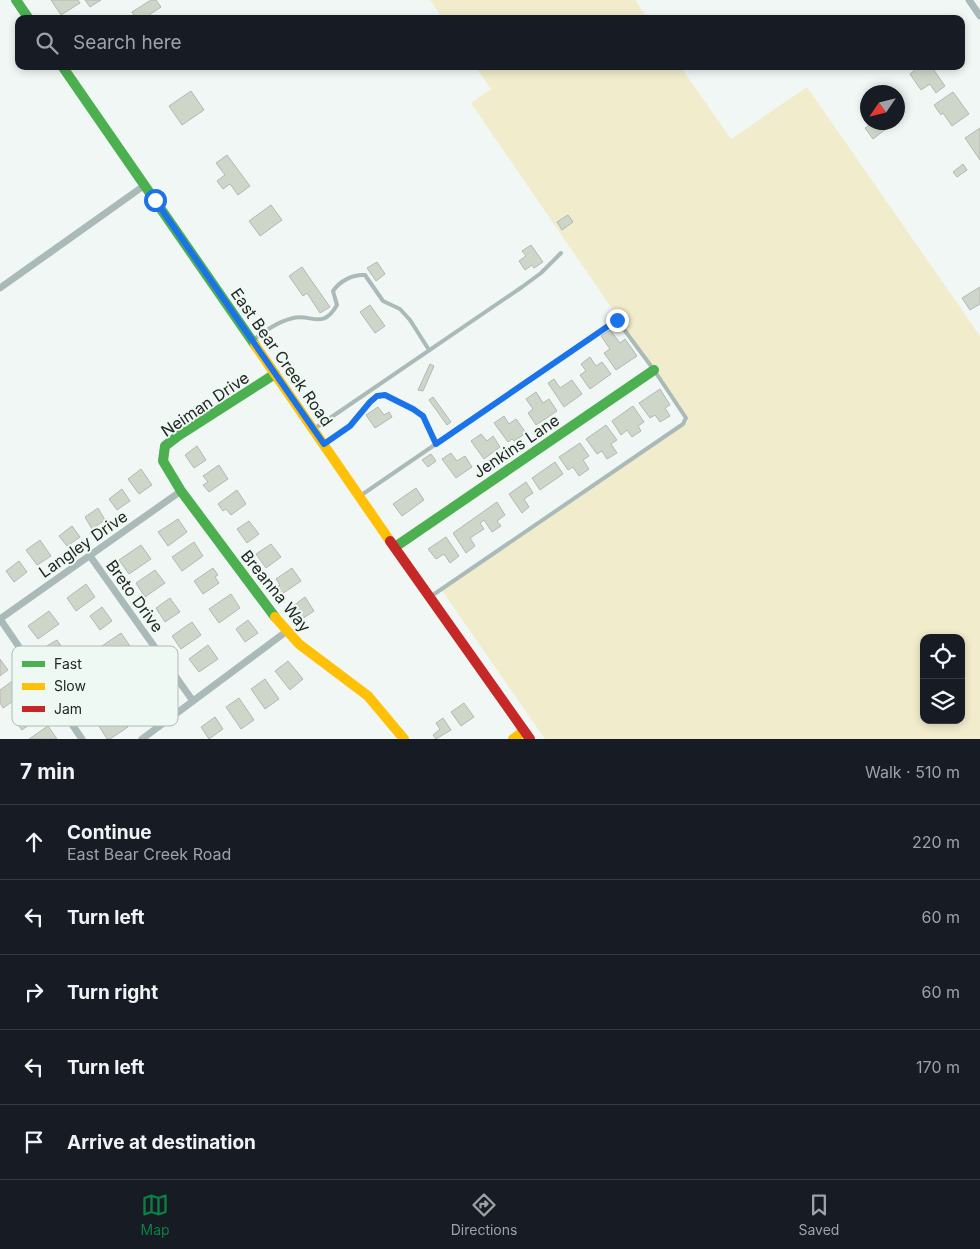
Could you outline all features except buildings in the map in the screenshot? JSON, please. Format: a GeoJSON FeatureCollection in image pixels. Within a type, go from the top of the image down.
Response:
{"type":"FeatureCollection","features":[{"type":"Feature","properties":{"kind":"main road"},"geometry":{"type":"LineString","coordinates":[[16,0],[26,15]]}},
{"type":"Feature","properties":{"kind":"main road","name":"East Bear Creek Road"},"geometry":{"type":"LineString","coordinates":[[65,70],[429,598],[527,735]]}},
{"type":"Feature","properties":{"kind":"main road","name":"Jenkins Lane"},"geometry":{"type":"LineString","coordinates":[[394,547],[654,370]]}},
{"type":"Feature","properties":{"kind":"main road","name":"Neiman Drive"},"geometry":{"type":"LineString","coordinates":[[181,490],[163,461],[165,446],[207,416],[250,392],[275,374]]}},
{"type":"Feature","properties":{"kind":"main road","name":"Breanna Way"},"geometry":{"type":"LineString","coordinates":[[181,490],[268,609],[287,631],[299,644],[368,696],[387,716],[404,739]]}},
{"type":"Feature","properties":{"kind":"main road"},"geometry":{"type":"LineString","coordinates":[[513,739],[527,735]]}},
{"type":"Feature","properties":{"kind":"street"},"geometry":{"type":"LineString","coordinates":[[969,0],[980,16]]}},
{"type":"Feature","properties":{"kind":"street"},"geometry":{"type":"LineString","coordinates":[[0,288],[145,185]]}},
{"type":"Feature","properties":{"kind":"street","name":"Langley Drive"},"geometry":{"type":"LineString","coordinates":[[0,619],[181,490]]}},
{"type":"Feature","properties":{"kind":"street","name":"Breto Drive"},"geometry":{"type":"LineString","coordinates":[[90,556],[154,646]]}},
{"type":"Feature","properties":{"kind":"street"},"geometry":{"type":"LineString","coordinates":[[0,619],[18,646]]}},
{"type":"Feature","properties":{"kind":"street"},"geometry":{"type":"LineString","coordinates":[[178,712],[287,631]]}},
{"type":"Feature","properties":{"kind":"street","name":"Breto Drive"},"geometry":{"type":"LineString","coordinates":[[178,680],[193,701]]}},
{"type":"Feature","properties":{"kind":"street"},"geometry":{"type":"LineString","coordinates":[[73,726],[82,739]]}},
{"type":"Feature","properties":{"kind":"street"},"geometry":{"type":"LineString","coordinates":[[142,739],[159,726]]}},
{"type":"Feature","properties":{"kind":"lane"},"geometry":{"type":"LineString","coordinates":[[314,429],[522,287],[561,253]]}},
{"type":"Feature","properties":{"kind":"lane"},"geometry":{"type":"LineString","coordinates":[[252,341],[276,324],[293,318],[318,320],[327,316],[337,305],[333,291],[343,282],[357,274],[365,275],[383,301],[400,309],[410,320],[429,350]]}},
{"type":"Feature","properties":{"kind":"lane"},"geometry":{"type":"LineString","coordinates":[[360,496],[617,320],[654,370],[686,418],[683,424],[429,598]]}},
{"type":"Feature","properties":{"kind":"lane"},"geometry":{"type":"LineString","coordinates":[[324,444],[350,426],[377,396],[385,395],[423,416],[436,444]]}},
{"type":"Feature","properties":{"kind":"shaded area"},"geometry":{"type":"Polygon","coordinates":[[[430,0],[635,0],[645,15],[440,15],[430,0]]]}},
{"type":"Feature","properties":{"kind":"shaded area"},"geometry":{"type":"Polygon","coordinates":[[[478,70],[683,70],[731,139],[807,87],[980,336],[980,739],[545,739],[441,589],[689,421],[471,103],[491,89],[478,70]]]}},
{"type":"Feature","properties":{"kind":"traffic: fast"},"geometry":{"type":"LineString","coordinates":[[16,0],[26,15]]}},
{"type":"Feature","properties":{"kind":"traffic: fast"},"geometry":{"type":"LineString","coordinates":[[65,70],[255,345]]}},
{"type":"Feature","properties":{"kind":"traffic: fast"},"geometry":{"type":"LineString","coordinates":[[395,547],[654,370]]}},
{"type":"Feature","properties":{"kind":"traffic: fast"},"geometry":{"type":"LineString","coordinates":[[275,374],[165,446],[163,461],[181,491],[275,617]]}},
{"type":"Feature","properties":{"kind":"traffic: slow"},"geometry":{"type":"LineString","coordinates":[[255,345],[390,541]]}},
{"type":"Feature","properties":{"kind":"traffic: slow"},"geometry":{"type":"LineString","coordinates":[[275,617],[299,644],[368,696],[404,739]]}},
{"type":"Feature","properties":{"kind":"traffic: slow"},"geometry":{"type":"LineString","coordinates":[[513,739],[524,731]]}},
{"type":"Feature","properties":{"kind":"traffic: jam"},"geometry":{"type":"LineString","coordinates":[[390,541],[530,739]]}},
{"type":"Feature","properties":{"kind":"route"},"geometry":{"type":"LineString","coordinates":[[155,200],[324,444],[350,426],[362,410],[377,396],[385,395],[423,416],[436,444],[617,320]]}}]}
